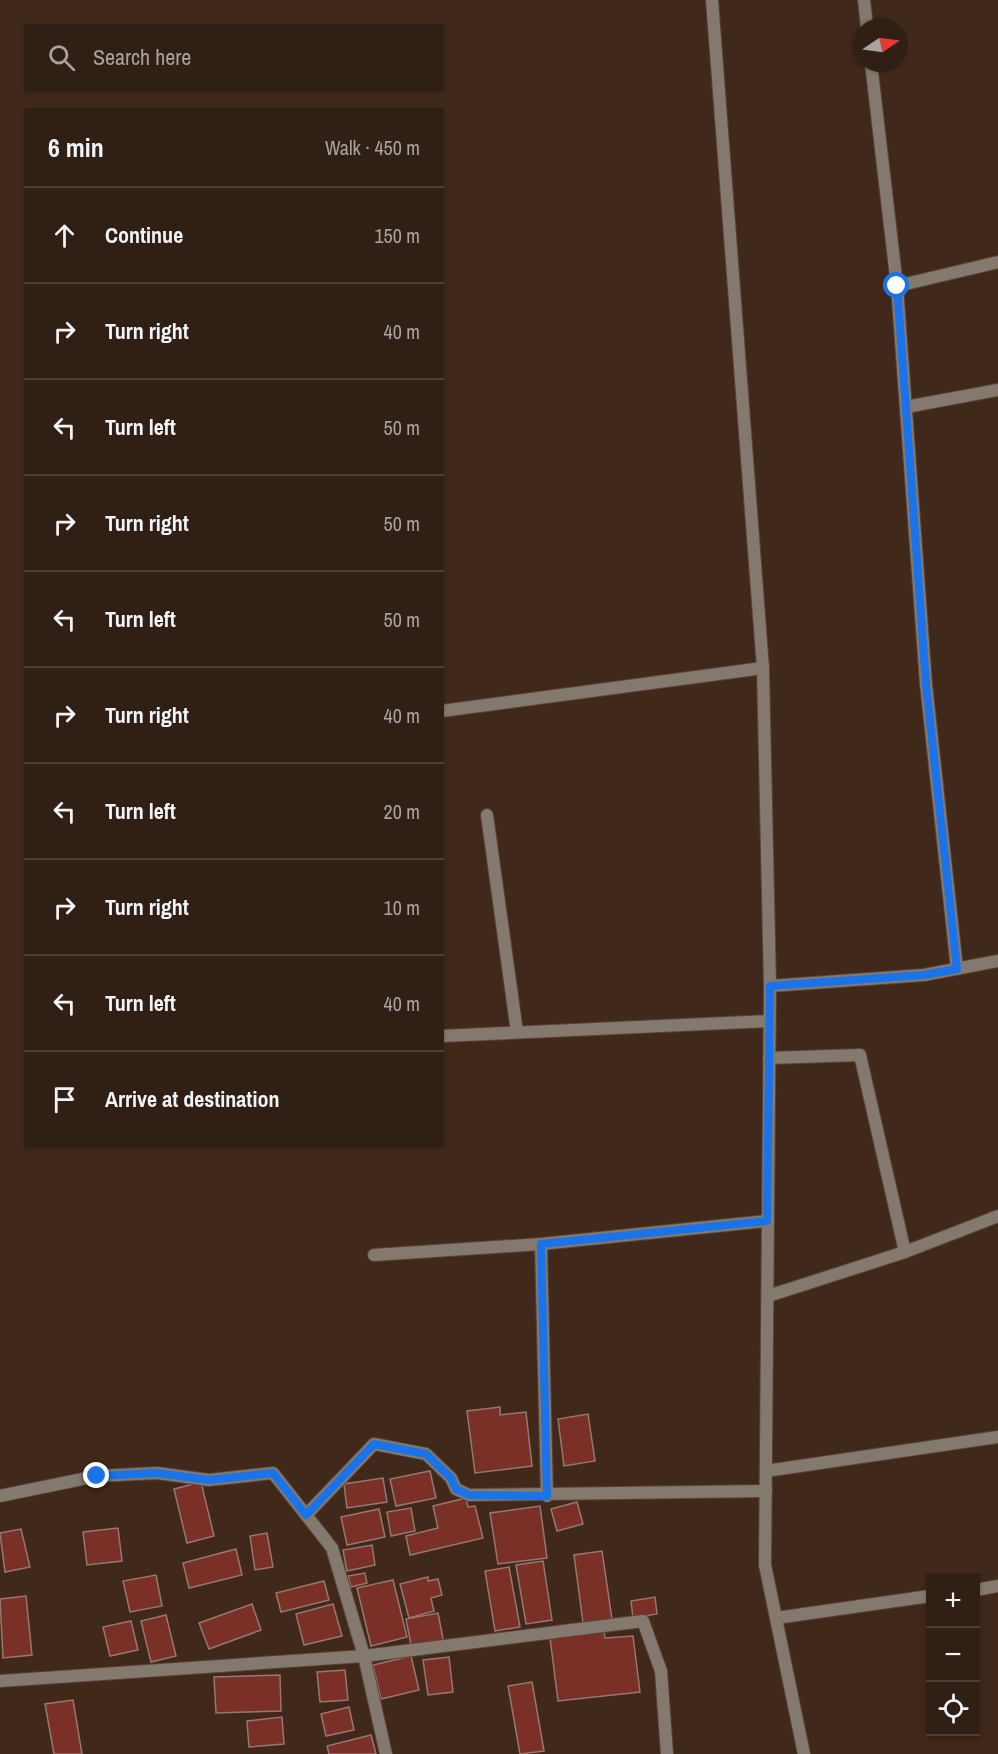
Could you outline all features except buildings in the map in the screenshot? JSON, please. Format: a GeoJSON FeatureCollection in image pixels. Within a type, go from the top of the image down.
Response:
{"type":"FeatureCollection","features":[{"type":"Feature","properties":{"kind":"street"},"geometry":{"type":"LineString","coordinates":[[712,0],[763,668],[770,986],[765,1565],[804,1754]]}},
{"type":"Feature","properties":{"kind":"street"},"geometry":{"type":"LineString","coordinates":[[864,0],[866,18]]}},
{"type":"Feature","properties":{"kind":"street"},"geometry":{"type":"LineString","coordinates":[[872,72],[897,286],[926,684],[957,969]]}},
{"type":"Feature","properties":{"kind":"street"},"geometry":{"type":"LineString","coordinates":[[897,286],[998,262]]}},
{"type":"Feature","properties":{"kind":"street"},"geometry":{"type":"LineString","coordinates":[[906,407],[998,390]]}},
{"type":"Feature","properties":{"kind":"street"},"geometry":{"type":"LineString","coordinates":[[444,711],[763,668]]}},
{"type":"Feature","properties":{"kind":"street"},"geometry":{"type":"LineString","coordinates":[[487,815],[518,1032]]}},
{"type":"Feature","properties":{"kind":"street"},"geometry":{"type":"LineString","coordinates":[[770,986],[924,975],[998,961]]}},
{"type":"Feature","properties":{"kind":"street"},"geometry":{"type":"LineString","coordinates":[[444,1036],[769,1021]]}},
{"type":"Feature","properties":{"kind":"street"},"geometry":{"type":"LineString","coordinates":[[769,1058],[860,1055],[905,1252]]}},
{"type":"Feature","properties":{"kind":"street"},"geometry":{"type":"LineString","coordinates":[[768,1296],[905,1252],[998,1216]]}},
{"type":"Feature","properties":{"kind":"street"},"geometry":{"type":"LineString","coordinates":[[375,1255],[541,1244],[767,1221]]}},
{"type":"Feature","properties":{"kind":"street"},"geometry":{"type":"LineString","coordinates":[[541,1244],[547,1496]]}},
{"type":"Feature","properties":{"kind":"street"},"geometry":{"type":"LineString","coordinates":[[766,1471],[998,1437]]}},
{"type":"Feature","properties":{"kind":"street"},"geometry":{"type":"LineString","coordinates":[[306,1515],[374,1444],[426,1454],[451,1478],[456,1489],[469,1495],[547,1496],[766,1491]]}},
{"type":"Feature","properties":{"kind":"street"},"geometry":{"type":"LineString","coordinates":[[0,1496],[97,1476],[157,1473],[209,1480],[273,1473],[332,1548],[364,1656],[386,1754]]}},
{"type":"Feature","properties":{"kind":"street"},"geometry":{"type":"LineString","coordinates":[[980,1589],[998,1586]]}},
{"type":"Feature","properties":{"kind":"street"},"geometry":{"type":"LineString","coordinates":[[776,1618],[926,1597]]}},
{"type":"Feature","properties":{"kind":"street"},"geometry":{"type":"LineString","coordinates":[[0,1681],[364,1656],[643,1621],[661,1671],[667,1754]]}},
{"type":"Feature","properties":{"kind":"route"},"geometry":{"type":"LineString","coordinates":[[97,1476],[157,1473],[209,1480],[273,1473],[306,1515],[374,1444],[426,1454],[451,1478],[456,1489],[469,1495],[547,1496],[541,1244],[767,1221],[770,986],[924,975],[957,969],[926,684],[897,286]]}}]}
